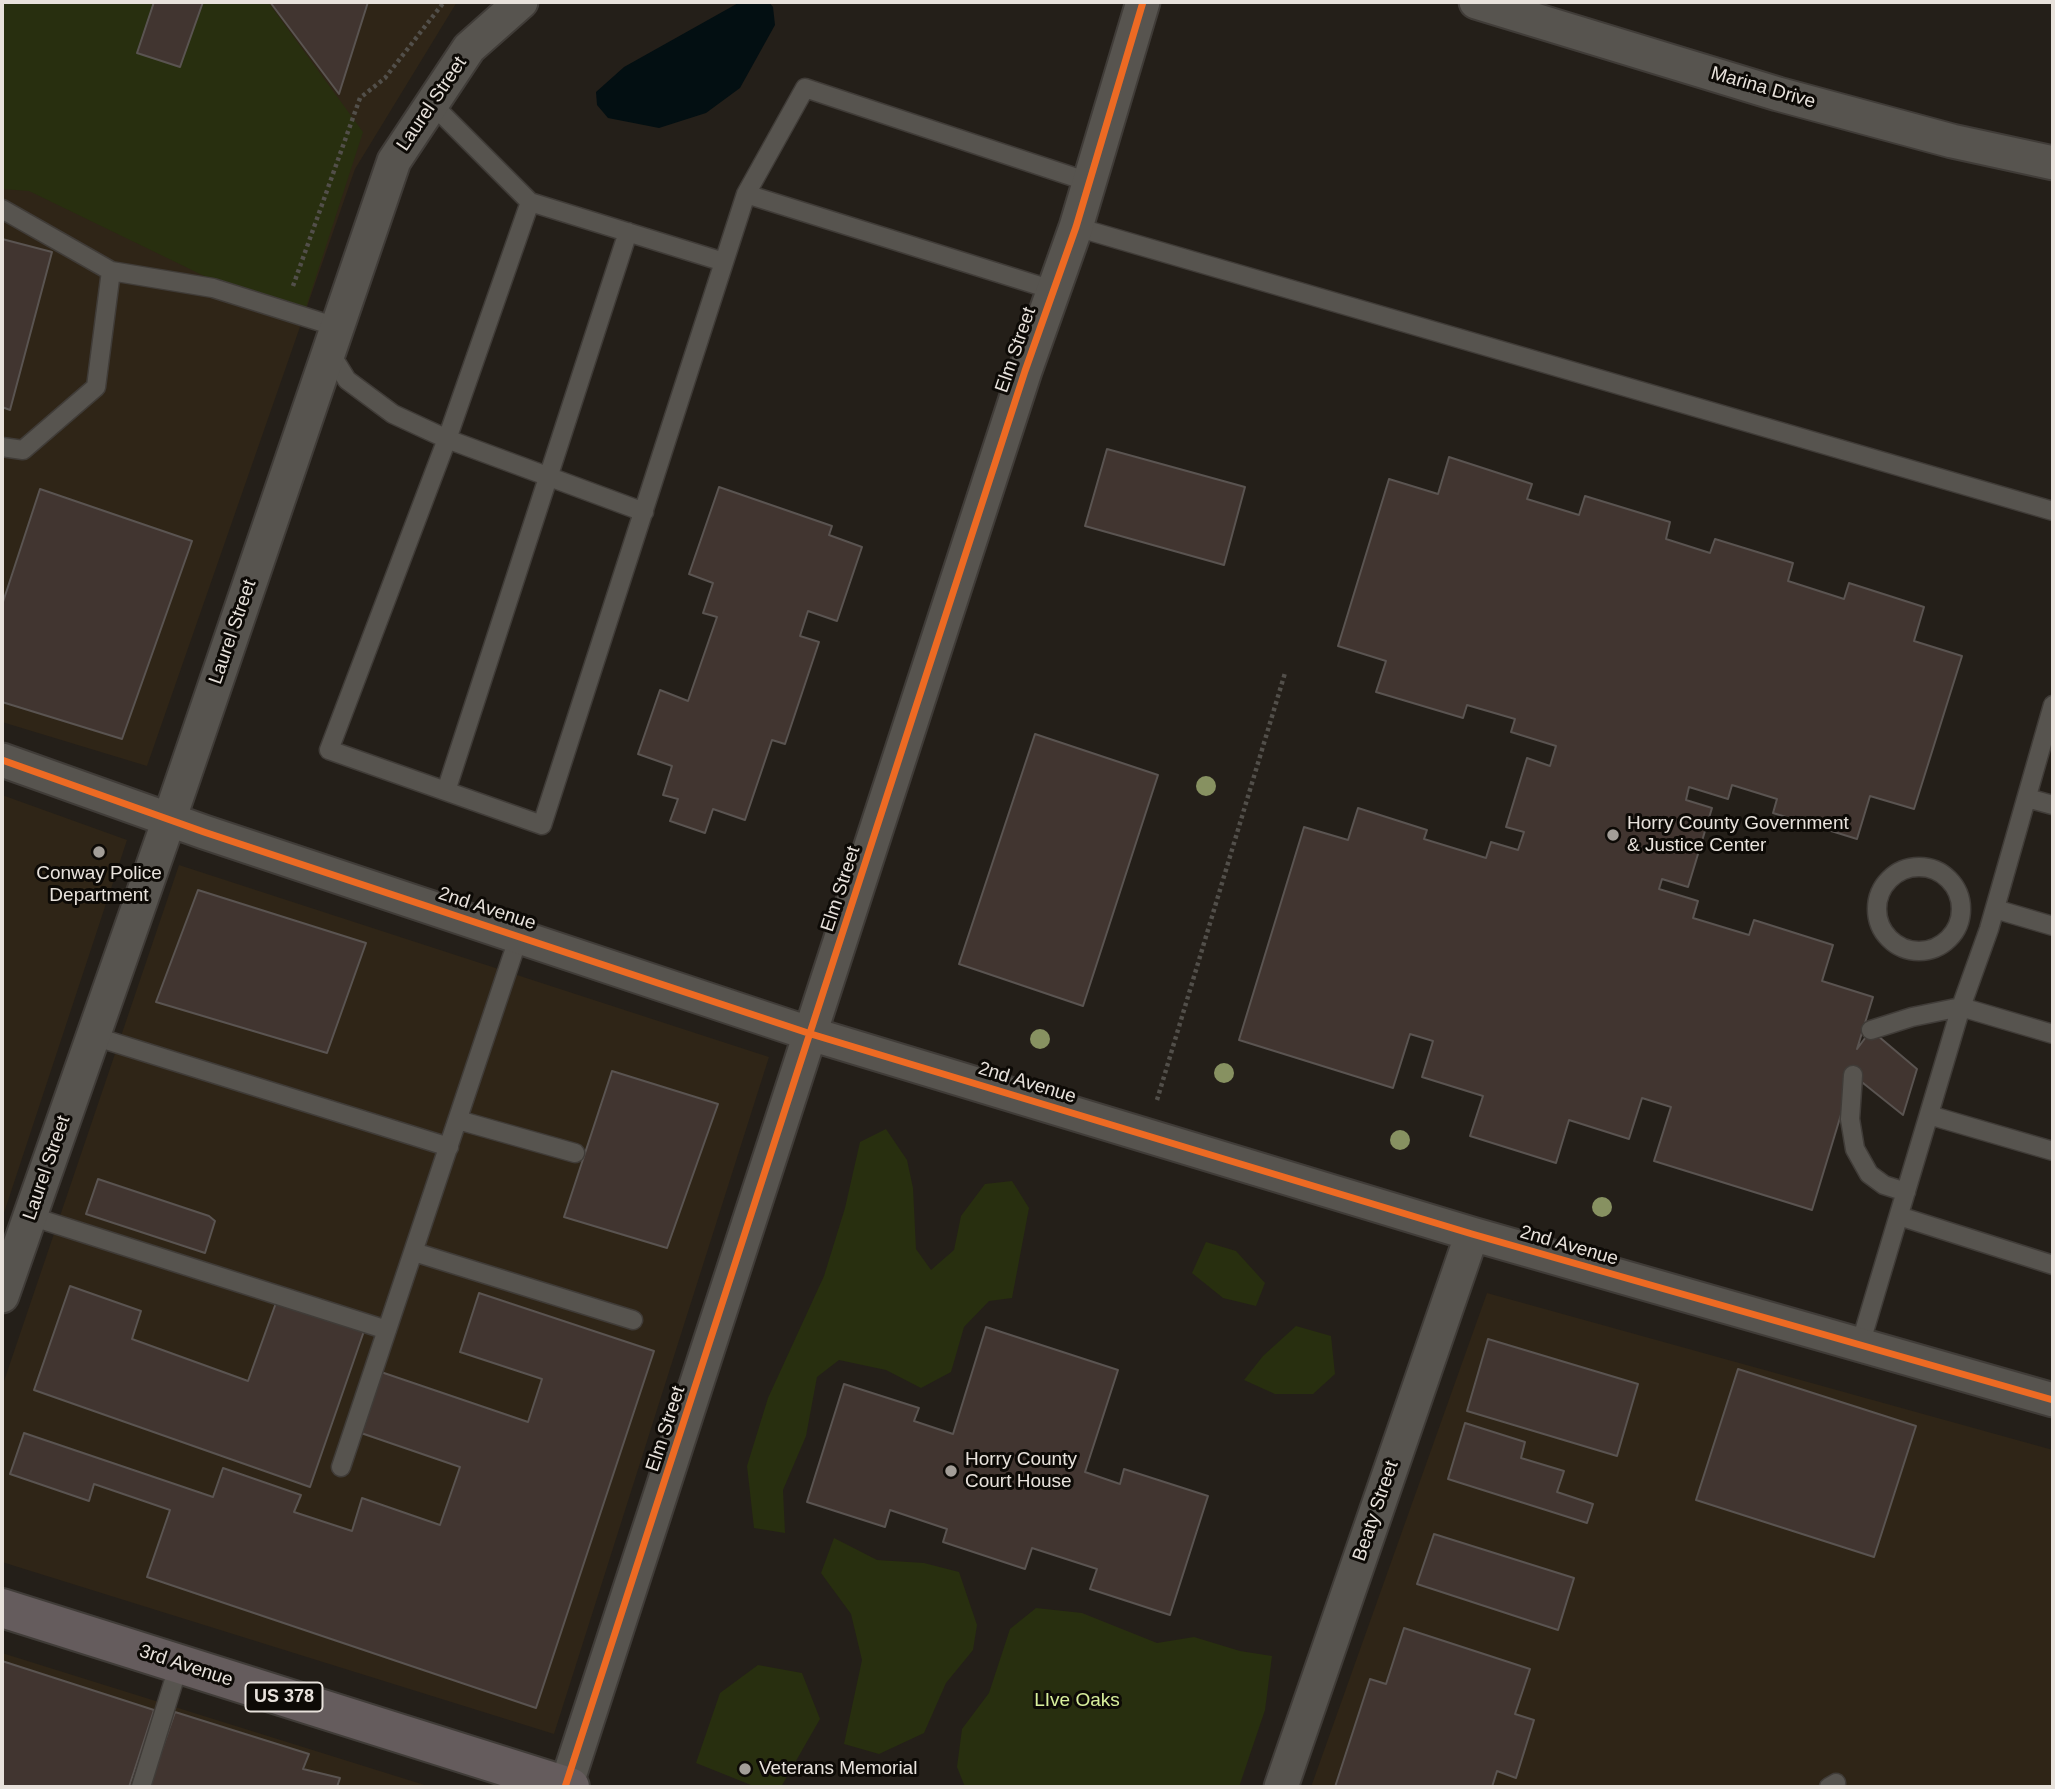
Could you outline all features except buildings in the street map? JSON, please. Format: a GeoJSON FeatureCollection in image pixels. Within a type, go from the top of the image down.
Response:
{"type":"FeatureCollection","features":[{"type":"Feature","properties":{"kind":"main road","name":"3rd Avenue"},"geometry":{"type":"LineString","coordinates":[[2,1608],[568,1787]]}},
{"type":"Feature","properties":{"kind":"street","name":"Elm Street"},"geometry":{"type":"LineString","coordinates":[[568,1787],[1053,290],[1076,228],[1143,2]]}},
{"type":"Feature","properties":{"kind":"street","name":"Marina Drive"},"geometry":{"type":"LineString","coordinates":[[1476,2],[1778,93],[1952,141],[2053,163]]}},
{"type":"Feature","properties":{"kind":"street","name":"Laurel Street"},"geometry":{"type":"LineString","coordinates":[[2,1295],[169,820],[394,161],[469,48],[507,7]]}},
{"type":"Feature","properties":{"kind":"street","name":"2nd Avenue"},"geometry":{"type":"LineString","coordinates":[[2,760],[169,820],[811,1034],[1472,1234],[2053,1401]]}},
{"type":"Feature","properties":{"kind":"street","name":"Beaty Street"},"geometry":{"type":"LineString","coordinates":[[1281,1787],[1472,1234]]}},
{"type":"Feature","properties":{"kind":"lane"},"geometry":{"type":"LineString","coordinates":[[530,202],[447,439],[330,750],[542,825],[746,194],[805,88],[1089,182]]}},
{"type":"Feature","properties":{"kind":"lane"},"geometry":{"type":"LineString","coordinates":[[432,104],[530,202],[724,262]]}},
{"type":"Feature","properties":{"kind":"lane"},"geometry":{"type":"LineString","coordinates":[[746,194],[1053,290]]}},
{"type":"Feature","properties":{"kind":"lane"},"geometry":{"type":"LineString","coordinates":[[2,209],[111,271],[213,288],[333,339],[347,380],[393,414],[447,439],[643,512]]}},
{"type":"Feature","properties":{"kind":"lane"},"geometry":{"type":"LineString","coordinates":[[1076,228],[2053,512]]}},
{"type":"Feature","properties":{"kind":"lane"},"geometry":{"type":"LineString","coordinates":[[446,791],[628,232]]}},
{"type":"Feature","properties":{"kind":"lane"},"geometry":{"type":"LineString","coordinates":[[2,447],[23,450],[96,387],[111,271]]}},
{"type":"Feature","properties":{"kind":"lane"},"geometry":{"type":"LineString","coordinates":[[1860,1345],[1961,1007],[1989,929],[2053,705]]}},
{"type":"Feature","properties":{"kind":"lane"},"geometry":{"type":"LineString","coordinates":[[2027,797],[2053,805]]}},
{"type":"Feature","properties":{"kind":"lane"},"geometry":{"type":"LineString","coordinates":[[1913,867],[1927,867],[1950,880],[1958,892],[1961,905],[1958,920],[1955,932],[1945,943],[1919,951],[1905,948],[1884,931],[1878,918],[1877,904],[1889,879],[1913,867]]}},
{"type":"Feature","properties":{"kind":"lane"},"geometry":{"type":"LineString","coordinates":[[1995,909],[2053,926]]}},
{"type":"Feature","properties":{"kind":"lane"},"geometry":{"type":"LineString","coordinates":[[1958,920],[1989,929]]}},
{"type":"Feature","properties":{"kind":"lane"},"geometry":{"type":"LineString","coordinates":[[341,1467],[519,936]]}},
{"type":"Feature","properties":{"kind":"lane"},"geometry":{"type":"LineString","coordinates":[[1871,1030],[1912,1017],[1961,1007],[2053,1034]]}},
{"type":"Feature","properties":{"kind":"lane"},"geometry":{"type":"LineString","coordinates":[[93,1036],[449,1147]]}},
{"type":"Feature","properties":{"kind":"lane"},"geometry":{"type":"LineString","coordinates":[[1853,1075],[1850,1119],[1855,1149],[1869,1174],[1884,1185],[1906,1192]]}},
{"type":"Feature","properties":{"kind":"lane"},"geometry":{"type":"LineString","coordinates":[[1928,1115],[2053,1151]]}},
{"type":"Feature","properties":{"kind":"lane"},"geometry":{"type":"LineString","coordinates":[[458,1120],[575,1153]]}},
{"type":"Feature","properties":{"kind":"lane"},"geometry":{"type":"LineString","coordinates":[[30,1216],[387,1330]]}},
{"type":"Feature","properties":{"kind":"lane"},"geometry":{"type":"LineString","coordinates":[[1899,1216],[2053,1265]]}},
{"type":"Feature","properties":{"kind":"lane"},"geometry":{"type":"LineString","coordinates":[[414,1252],[633,1320]]}},
{"type":"Feature","properties":{"kind":"lane"},"geometry":{"type":"LineString","coordinates":[[141,1787],[179,1664]]}},
{"type":"Feature","properties":{"kind":"path"},"geometry":{"type":"LineString","coordinates":[[291,292],[360,98],[385,78],[444,2]]}},
{"type":"Feature","properties":{"kind":"path"},"geometry":{"type":"LineString","coordinates":[[1157,1100],[1285,673]]}},
{"type":"Feature","properties":{"kind":"shaded area"},"geometry":{"type":"Polygon","coordinates":[[[2,2],[457,2],[355,169],[147,766],[2,722],[2,2]]]}},
{"type":"Feature","properties":{"kind":"shaded area"},"geometry":{"type":"Polygon","coordinates":[[[740,2],[769,2],[773,7],[775,25],[740,88],[706,113],[659,128],[608,118],[597,105],[596,92],[624,67],[740,2]]]}},
{"type":"Feature","properties":{"kind":"shaded area"},"geometry":{"type":"Polygon","coordinates":[[[2,795],[127,840],[2,1219],[2,795]]]}},
{"type":"Feature","properties":{"kind":"shaded area"},"geometry":{"type":"Polygon","coordinates":[[[179,865],[769,1057],[554,1734],[2,1562],[2,1387],[179,865]]]}},
{"type":"Feature","properties":{"kind":"shaded area"},"geometry":{"type":"Polygon","coordinates":[[[1487,1293],[2053,1450],[2053,1787],[1311,1787],[1487,1293]]]}},
{"type":"Feature","properties":{"kind":"shaded area"},"geometry":{"type":"Polygon","coordinates":[[[2,1653],[431,1787],[2,1787],[2,1653]]]}},
{"type":"Feature","properties":{"kind":"green space"},"geometry":{"type":"Polygon","coordinates":[[[2,2],[154,2],[137,53],[180,67],[203,2],[268,2],[363,132],[301,323],[29,191],[2,189],[2,2]]]}},
{"type":"Feature","properties":{"kind":"green space"},"geometry":{"type":"Polygon","coordinates":[[[886,1129],[907,1160],[913,1188],[916,1249],[931,1270],[954,1250],[961,1216],[985,1184],[1012,1181],[1029,1208],[1012,1298],[989,1301],[964,1327],[951,1372],[921,1388],[886,1370],[839,1360],[817,1377],[806,1436],[783,1490],[785,1533],[754,1528],[747,1466],[768,1398],[824,1276],[845,1208],[860,1142],[886,1129]]]}},
{"type":"Feature","properties":{"kind":"green space"},"geometry":{"type":"Polygon","coordinates":[[[1206,1242],[1236,1251],[1265,1283],[1256,1306],[1223,1298],[1192,1273],[1206,1242]]]}},
{"type":"Feature","properties":{"kind":"green space"},"geometry":{"type":"Polygon","coordinates":[[[1296,1326],[1331,1336],[1335,1374],[1313,1394],[1275,1394],[1244,1380],[1263,1356],[1296,1326]]]}},
{"type":"Feature","properties":{"kind":"green space"},"geometry":{"type":"Polygon","coordinates":[[[834,1538],[877,1560],[924,1563],[959,1572],[977,1625],[973,1650],[946,1683],[924,1733],[879,1754],[844,1744],[862,1660],[851,1614],[821,1573],[834,1538]]]}},
{"type":"Feature","properties":{"kind":"green space","name":"LIve Oaks"},"geometry":{"type":"Polygon","coordinates":[[[1036,1608],[1082,1613],[1157,1643],[1194,1637],[1240,1651],[1272,1656],[1265,1710],[1239,1787],[965,1787],[957,1767],[962,1729],[989,1693],[1010,1629],[1036,1608]]]}},
{"type":"Feature","properties":{"kind":"green space"},"geometry":{"type":"Polygon","coordinates":[[[758,1665],[802,1673],[820,1719],[781,1787],[756,1787],[696,1763],[720,1693],[758,1665]]]}},
{"type":"Feature","properties":{"kind":"cycle path"},"geometry":{"type":"LineString","coordinates":[[565,1787],[1025,371],[1076,227],[1143,2]]}},
{"type":"Feature","properties":{"kind":"cycle path"},"geometry":{"type":"LineString","coordinates":[[2,760],[204,832],[811,1034],[1472,1234],[2053,1400]]}},
{"type":"Feature","properties":{"kind":"place","name":"Horry County Government & Justice Center"},"geometry":{"type":"Point","coordinates":[1613,835]}},
{"type":"Feature","properties":{"kind":"place","name":"Conway Police Department"},"geometry":{"type":"Point","coordinates":[99,852]}},
{"type":"Feature","properties":{"kind":"place","name":"Horry County Court House"},"geometry":{"type":"Point","coordinates":[951,1471]}},
{"type":"Feature","properties":{"kind":"place","name":"Veterans Memorial"},"geometry":{"type":"Point","coordinates":[745,1769]}}]}
